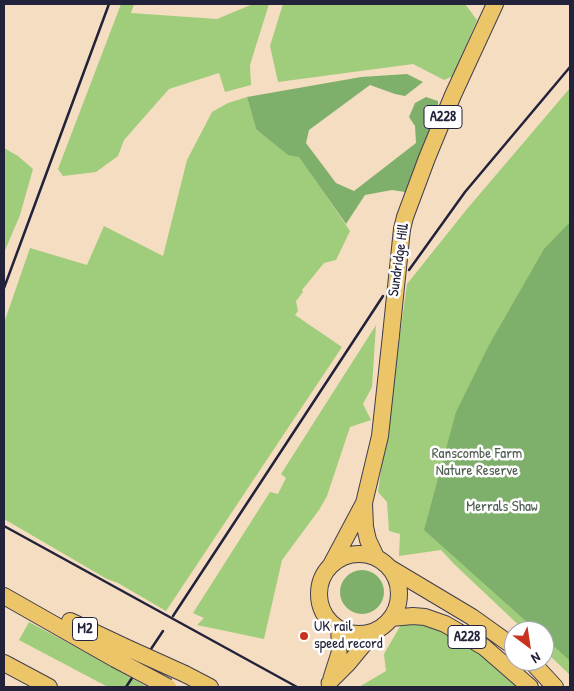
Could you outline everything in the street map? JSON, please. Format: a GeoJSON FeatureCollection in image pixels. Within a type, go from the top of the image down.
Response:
{"type":"FeatureCollection","features":[{"type":"Feature","properties":{"kind":"highway","name":"Sundridge Hill"},"geometry":{"type":"LineString","coordinates":[[331,565],[364,503],[380,436],[402,230],[420,175],[495,4]]}},
{"type":"Feature","properties":{"kind":"highway","name":"Sundridge Hill"},"geometry":{"type":"LineString","coordinates":[[364,503],[368,540],[376,557]]}},
{"type":"Feature","properties":{"kind":"highway"},"geometry":{"type":"LineString","coordinates":[[352,554],[364,554],[376,557],[390,568],[397,580],[399,593],[397,606],[391,618],[376,630],[364,634],[351,633],[339,629],[326,616],[319,599],[324,575],[331,565],[341,558],[352,554]]}},
{"type":"Feature","properties":{"kind":"highway","name":"A228"},"geometry":{"type":"LineString","coordinates":[[390,568],[472,618],[504,640]]}},
{"type":"Feature","properties":{"kind":"highway","name":"M2"},"geometry":{"type":"LineString","coordinates":[[4,596],[46,619],[64,619],[119,652],[168,687]]}},
{"type":"Feature","properties":{"kind":"highway","name":"A228"},"geometry":{"type":"LineString","coordinates":[[391,618],[425,617],[445,624],[484,647],[530,687]]}},
{"type":"Feature","properties":{"kind":"highway","name":"M2"},"geometry":{"type":"LineString","coordinates":[[119,652],[185,674],[210,687]]}},
{"type":"Feature","properties":{"kind":"highway"},"geometry":{"type":"LineString","coordinates":[[4,663],[49,687]]}},
{"type":"Feature","properties":{"kind":"highway"},"geometry":{"type":"LineString","coordinates":[[540,671],[555,687]]}},
{"type":"Feature","properties":{"kind":"main road"},"geometry":{"type":"LineString","coordinates":[[328,685],[339,653],[339,629]]}},
{"type":"Feature","properties":{"kind":"main road"},"geometry":{"type":"LineString","coordinates":[[328,685],[376,630]]}},
{"type":"Feature","properties":{"kind":"green space"},"geometry":{"type":"Polygon","coordinates":[[[121,4],[134,4],[131,13],[217,19],[253,4],[269,4],[250,65],[251,85],[225,92],[219,73],[169,89],[124,140],[118,156],[96,172],[63,176],[58,169],[121,4]]]}},
{"type":"Feature","properties":{"kind":"green space"},"geometry":{"type":"Polygon","coordinates":[[[283,4],[465,4],[477,20],[453,76],[444,80],[413,64],[278,82],[270,46],[283,4]]]}},
{"type":"Feature","properties":{"kind":"green space"},"geometry":{"type":"Polygon","coordinates":[[[407,74],[423,82],[405,96],[370,85],[309,130],[306,143],[336,183],[354,191],[416,143],[415,126],[409,117],[415,103],[426,97],[438,101],[438,109],[405,192],[392,190],[365,195],[346,224],[299,157],[288,155],[256,129],[247,97],[361,77],[407,74]]]}},
{"type":"Feature","properties":{"kind":"green space","name":"Ranscombe Farm Nature Reserve"},"geometry":{"type":"Polygon","coordinates":[[[570,88],[570,675],[554,660],[554,621],[514,621],[441,550],[399,556],[400,534],[389,531],[387,502],[378,492],[407,284],[467,209],[570,88]]]}},
{"type":"Feature","properties":{"kind":"green space"},"geometry":{"type":"Polygon","coordinates":[[[247,97],[256,129],[299,156],[350,231],[336,260],[324,263],[302,290],[303,292],[296,301],[298,311],[295,315],[342,347],[166,611],[4,519],[4,323],[30,248],[87,265],[104,226],[163,256],[187,160],[212,112],[228,103],[247,97]]]}},
{"type":"Feature","properties":{"kind":"green space"},"geometry":{"type":"Polygon","coordinates":[[[4,148],[18,156],[33,169],[20,215],[4,253],[4,148]]]}},
{"type":"Feature","properties":{"kind":"green space","name":"Merrals Shaw"},"geometry":{"type":"Polygon","coordinates":[[[570,222],[570,661],[554,646],[554,621],[526,621],[424,530],[456,412],[489,345],[544,249],[570,222]]]}},
{"type":"Feature","properties":{"kind":"green space"},"geometry":{"type":"Polygon","coordinates":[[[376,325],[372,387],[363,404],[371,420],[350,427],[327,496],[319,510],[282,560],[264,639],[197,625],[204,618],[193,613],[270,492],[278,494],[286,478],[281,474],[376,325]]]}},
{"type":"Feature","properties":{"kind":"green space"},"geometry":{"type":"Polygon","coordinates":[[[362,570],[374,574],[380,580],[384,592],[380,604],[374,610],[362,614],[350,610],[344,604],[340,592],[344,580],[350,574],[362,570]]]}},
{"type":"Feature","properties":{"kind":"green space"},"geometry":{"type":"Polygon","coordinates":[[[29,622],[147,687],[108,687],[19,640],[29,622]]]}},
{"type":"Feature","properties":{"kind":"green space"},"geometry":{"type":"Polygon","coordinates":[[[402,623],[424,623],[456,636],[516,682],[519,687],[359,687],[386,671],[384,654],[402,623]]]}},
{"type":"Feature","properties":{"kind":"railway"},"geometry":{"type":"LineString","coordinates":[[4,288],[109,4]]}},
{"type":"Feature","properties":{"kind":"railway"},"geometry":{"type":"LineString","coordinates":[[409,270],[465,192],[570,67]]}},
{"type":"Feature","properties":{"kind":"railway"},"geometry":{"type":"LineString","coordinates":[[173,616],[383,296]]}},
{"type":"Feature","properties":{"kind":"railway"},"geometry":{"type":"LineString","coordinates":[[4,526],[297,687]]}},
{"type":"Feature","properties":{"kind":"railway"},"geometry":{"type":"LineString","coordinates":[[151,649],[163,631]]}},
{"type":"Feature","properties":{"kind":"railway"},"geometry":{"type":"LineString","coordinates":[[126,687],[132,678]]}},
{"type":"Feature","properties":{"kind":"place","name":"UK rail speed record"},"geometry":{"type":"Point","coordinates":[304,636]}}]}
